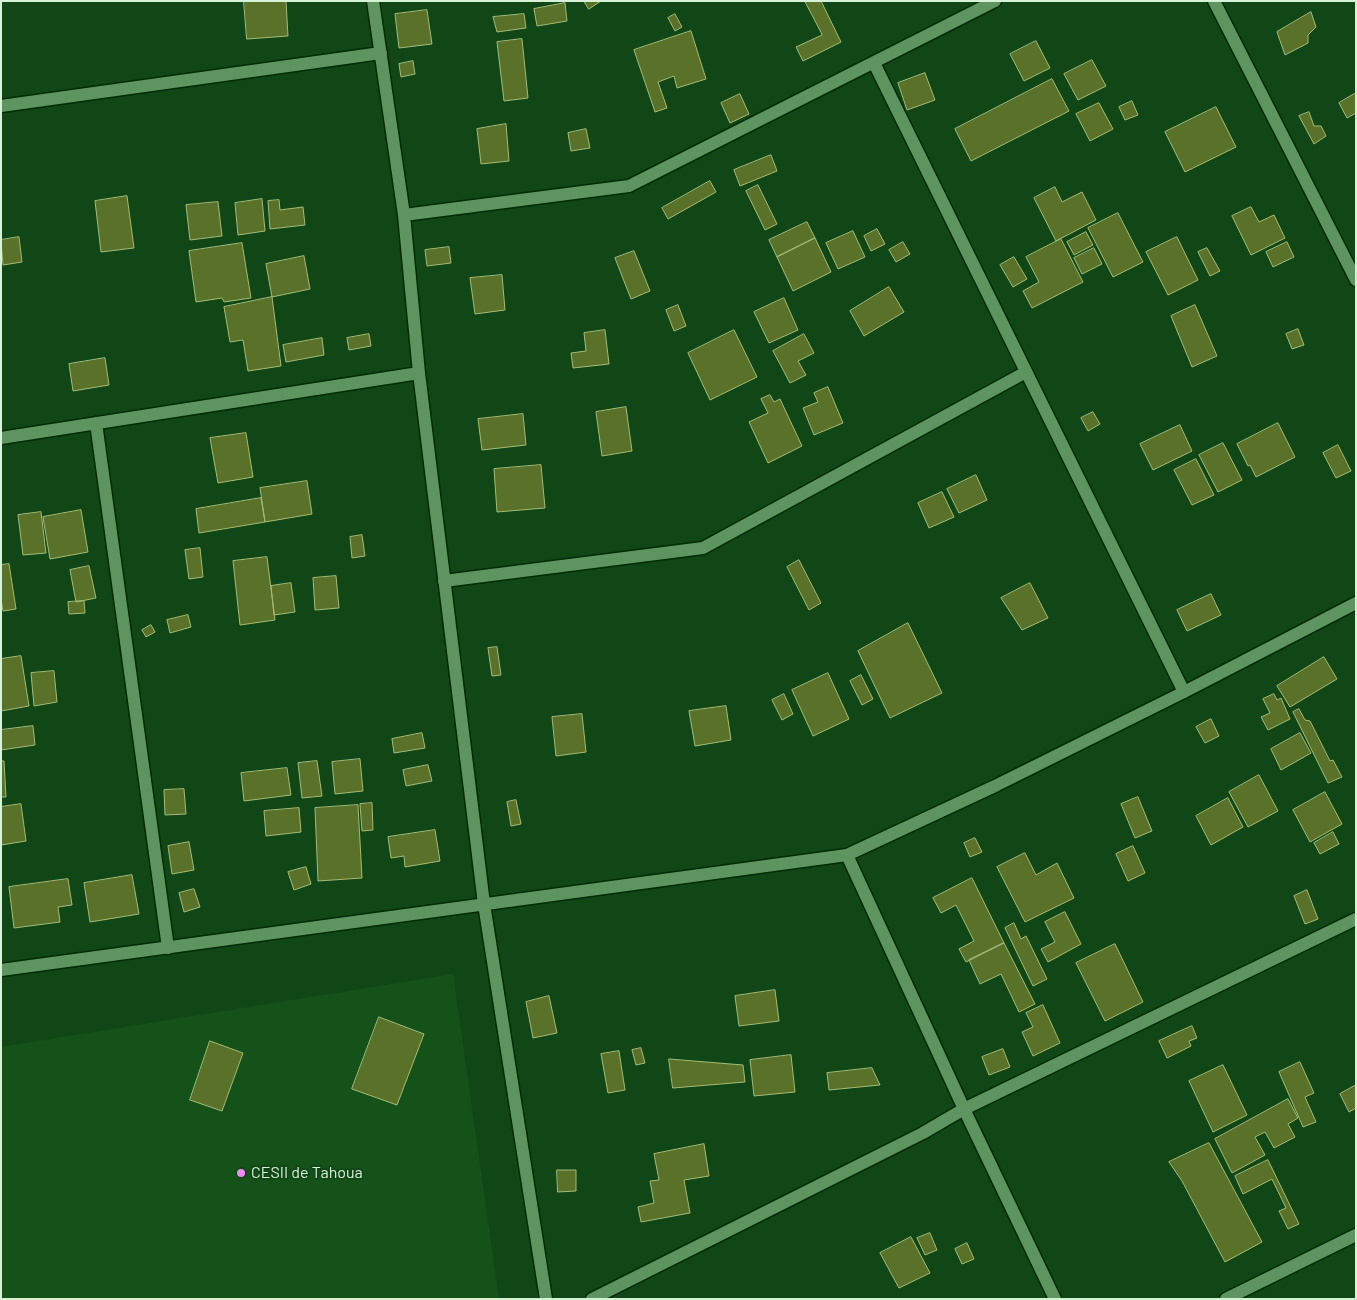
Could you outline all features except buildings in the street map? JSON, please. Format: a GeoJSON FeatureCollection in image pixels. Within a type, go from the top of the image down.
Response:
{"type":"FeatureCollection","features":[{"type":"Feature","properties":{"kind":"street"},"geometry":{"type":"LineString","coordinates":[[373,1],[404,214],[419,373],[484,904],[546,1299]]}},
{"type":"Feature","properties":{"kind":"street"},"geometry":{"type":"LineString","coordinates":[[404,214],[628,186],[995,1]]}},
{"type":"Feature","properties":{"kind":"street"},"geometry":{"type":"LineString","coordinates":[[1214,1],[1356,280]]}},
{"type":"Feature","properties":{"kind":"street"},"geometry":{"type":"LineString","coordinates":[[1,106],[381,54]]}},
{"type":"Feature","properties":{"kind":"street"},"geometry":{"type":"LineString","coordinates":[[874,62],[1184,692]]}},
{"type":"Feature","properties":{"kind":"street"},"geometry":{"type":"LineString","coordinates":[[444,581],[703,548],[1026,372]]}},
{"type":"Feature","properties":{"kind":"street"},"geometry":{"type":"LineString","coordinates":[[1,438],[419,373]]}},
{"type":"Feature","properties":{"kind":"street"},"geometry":{"type":"LineString","coordinates":[[96,423],[168,948]]}},
{"type":"Feature","properties":{"kind":"street"},"geometry":{"type":"LineString","coordinates":[[1,970],[847,855],[995,786],[1184,692],[1356,603]]}},
{"type":"Feature","properties":{"kind":"street"},"geometry":{"type":"LineString","coordinates":[[847,855],[964,1109],[1056,1299]]}},
{"type":"Feature","properties":{"kind":"street"},"geometry":{"type":"LineString","coordinates":[[592,1299],[923,1133],[964,1109],[1356,919]]}},
{"type":"Feature","properties":{"kind":"street"},"geometry":{"type":"LineString","coordinates":[[1226,1299],[1356,1235]]}},
{"type":"Feature","properties":{"kind":"shaded area","name":"CESII de Tahoua"},"geometry":{"type":"Polygon","coordinates":[[[453,974],[499,1299],[1,1299],[1,1047],[453,974]]]}},
{"type":"Feature","properties":{"kind":"place","name":"CESII de Tahoua"},"geometry":{"type":"Point","coordinates":[241,1173]}}]}
